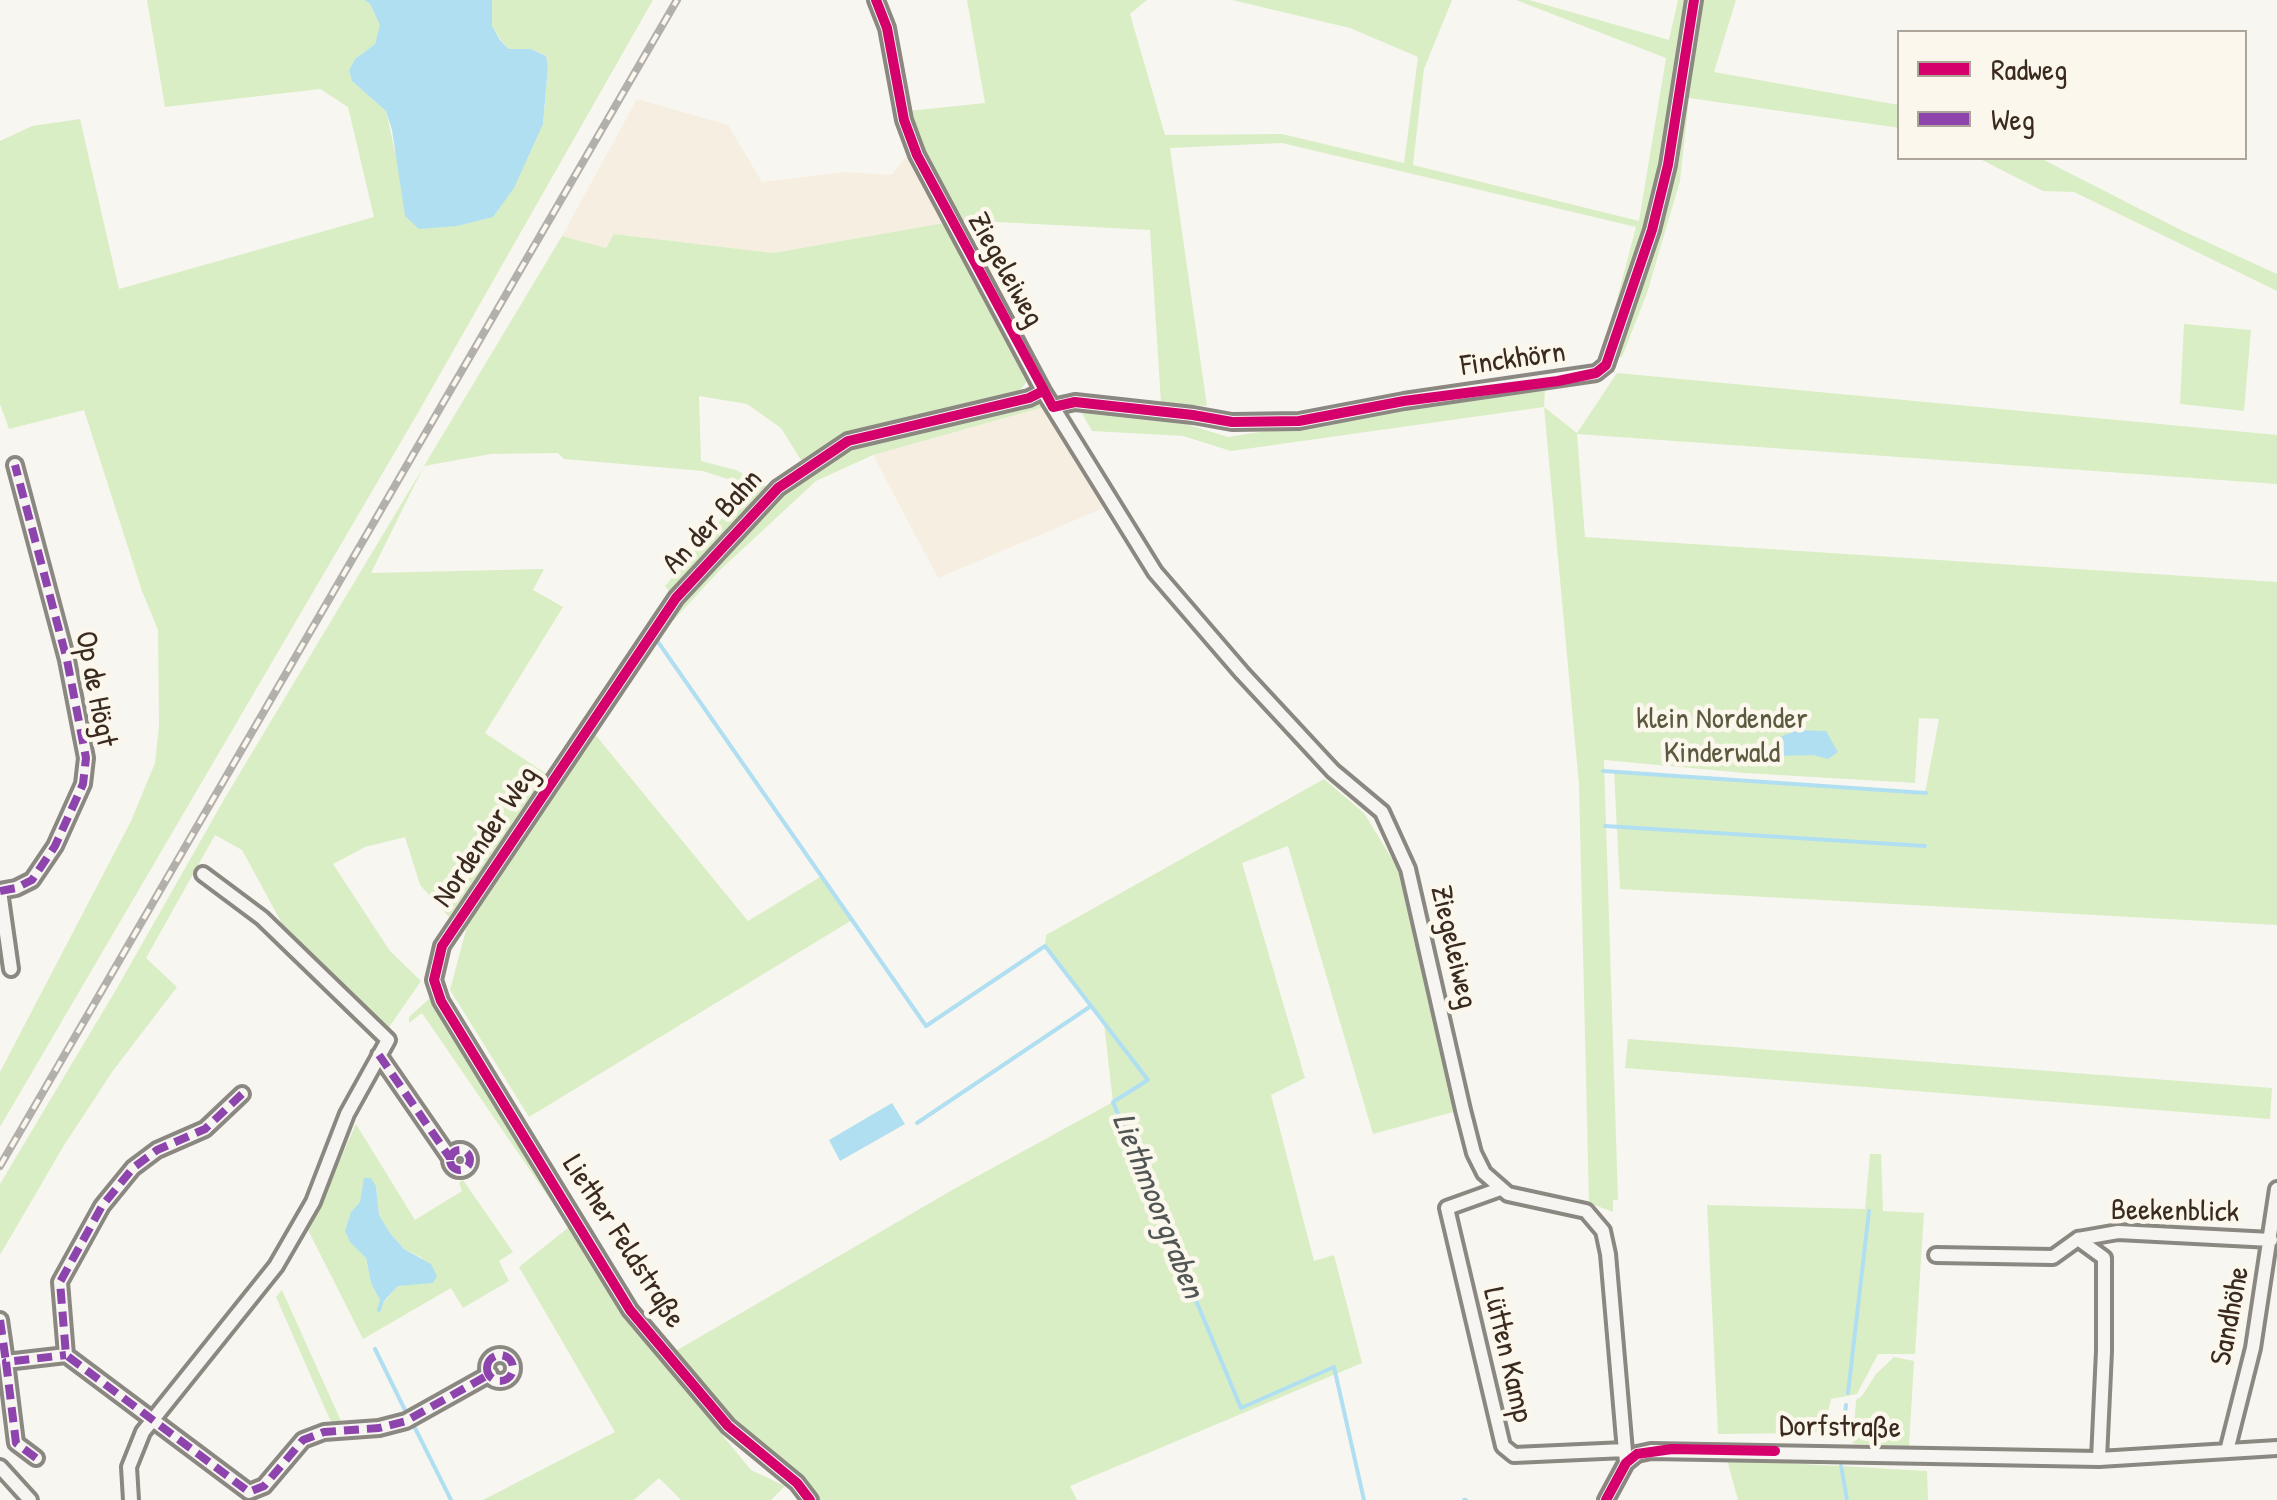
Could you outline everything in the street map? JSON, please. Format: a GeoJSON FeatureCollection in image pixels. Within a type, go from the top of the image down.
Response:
{"type":"FeatureCollection","features":[{"type":"Feature","properties":{"kind":"street","name":"Ziegeleiweg"},"geometry":{"type":"LineString","coordinates":[[876,0],[887,28],[904,120],[916,155],[1042,392],[1155,572],[1333,770],[1382,812],[1408,869],[1474,1153],[1484,1173],[1500,1189]]}},
{"type":"Feature","properties":{"kind":"street","name":"Finckhörn"},"geometry":{"type":"LineString","coordinates":[[1053,407],[1075,402],[1193,414],[1232,422],[1299,421],[1596,373],[1606,365],[1652,230],[1668,165],[1694,0]]}},
{"type":"Feature","properties":{"kind":"street","name":"An der Bahn"},"geometry":{"type":"LineString","coordinates":[[591,727],[676,598],[778,488],[805,467],[848,441],[1042,392]]}},
{"type":"Feature","properties":{"kind":"street","name":"Op de Högt"},"geometry":{"type":"LineString","coordinates":[[0,891],[32,880],[55,846],[83,784],[86,758],[67,660],[15,466]]}},
{"type":"Feature","properties":{"kind":"street","name":"Nordender Weg"},"geometry":{"type":"LineString","coordinates":[[434,980],[442,946],[591,727]]}},
{"type":"Feature","properties":{"kind":"street"},"geometry":{"type":"LineString","coordinates":[[131,1500],[129,1467],[150,1419],[276,1266],[313,1202],[347,1114],[388,1040],[262,918],[203,874]]}},
{"type":"Feature","properties":{"kind":"street"},"geometry":{"type":"LineString","coordinates":[[0,891],[11,968]]}},
{"type":"Feature","properties":{"kind":"street","name":"Liether Feldstraße"},"geometry":{"type":"LineString","coordinates":[[434,980],[441,1002],[630,1310],[728,1426],[797,1483],[810,1500]]}},
{"type":"Feature","properties":{"kind":"street"},"geometry":{"type":"LineString","coordinates":[[379,1055],[450,1158]]}},
{"type":"Feature","properties":{"kind":"street"},"geometry":{"type":"LineString","coordinates":[[66,1354],[60,1282],[102,1206],[133,1168],[157,1150],[205,1129],[242,1094]]}},
{"type":"Feature","properties":{"kind":"street"},"geometry":{"type":"LineString","coordinates":[[1500,1189],[1529,1201],[1586,1212],[1603,1231],[1625,1456],[1606,1500]]}},
{"type":"Feature","properties":{"kind":"street","name":"Lütten Kamp"},"geometry":{"type":"LineString","coordinates":[[1500,1189],[1447,1208],[1503,1446],[1514,1455],[1625,1456]]}},
{"type":"Feature","properties":{"kind":"street","name":"Sandhöhe"},"geometry":{"type":"LineString","coordinates":[[2227,1451],[2253,1348],[2277,1189]]}},
{"type":"Feature","properties":{"kind":"street","name":"Beekenblick"},"geometry":{"type":"LineString","coordinates":[[1936,1255],[2053,1258],[2078,1239],[2118,1232],[2271,1240]]}},
{"type":"Feature","properties":{"kind":"street","name":"Beekenblick"},"geometry":{"type":"LineString","coordinates":[[2078,1239],[2104,1258],[2099,1458]]}},
{"type":"Feature","properties":{"kind":"street"},"geometry":{"type":"LineString","coordinates":[[0,1320],[16,1442],[36,1458]]}},
{"type":"Feature","properties":{"kind":"street"},"geometry":{"type":"LineString","coordinates":[[6,1362],[66,1354],[249,1492],[264,1486],[303,1440],[324,1432],[378,1428],[406,1421],[490,1374]]}},
{"type":"Feature","properties":{"kind":"street","name":"Dorfstraße"},"geometry":{"type":"LineString","coordinates":[[1625,1456],[1672,1449],[2099,1458],[2277,1448]]}},
{"type":"Feature","properties":{"kind":"street"},"geometry":{"type":"LineString","coordinates":[[0,1466],[30,1500]]}},
{"type":"Feature","properties":{"kind":"shaded area"},"geometry":{"type":"Polygon","coordinates":[[[637,99],[728,125],[762,182],[846,172],[891,175],[910,152],[944,223],[773,253],[615,234],[606,248],[562,236],[637,99]]]}},
{"type":"Feature","properties":{"kind":"shaded area"},"geometry":{"type":"Polygon","coordinates":[[[1044,407],[1106,507],[938,578],[873,455],[1044,407]]]}},
{"type":"Feature","properties":{"kind":"green space"},"geometry":{"type":"Polygon","coordinates":[[[147,0],[364,0],[381,25],[375,44],[355,59],[349,70],[353,82],[386,110],[395,152],[543,124],[546,56],[531,49],[509,49],[492,26],[492,0],[653,0],[419,411],[0,1127],[0,1072],[131,821],[155,763],[159,726],[158,630],[84,410],[9,429],[0,404],[0,141],[32,126],[80,119],[119,289],[374,217],[348,107],[320,89],[165,107],[147,0]]]}},
{"type":"Feature","properties":{"kind":"green space"},"geometry":{"type":"Polygon","coordinates":[[[967,0],[1147,0],[1130,14],[1165,135],[1282,134],[1404,163],[1418,57],[1350,28],[1232,0],[1452,0],[1424,69],[1413,165],[1639,221],[1666,58],[1516,0],[1529,0],[1669,40],[1678,0],[1736,0],[1714,72],[1897,105],[1897,128],[1689,98],[1680,181],[1647,293],[1622,357],[1602,356],[1636,227],[1282,143],[1170,148],[1207,406],[1161,403],[1150,230],[959,220],[919,143],[908,111],[985,103],[967,0]]]}},
{"type":"Feature","properties":{"kind":"green space"},"geometry":{"type":"Polygon","coordinates":[[[1982,160],[2044,160],[2277,274],[2277,291],[2074,192],[2043,191],[1982,160]]]}},
{"type":"Feature","properties":{"kind":"green space"},"geometry":{"type":"Polygon","coordinates":[[[944,223],[1029,379],[1017,394],[841,436],[802,462],[781,428],[747,404],[699,396],[701,461],[736,470],[769,488],[671,593],[665,586],[749,486],[703,471],[564,459],[558,453],[491,454],[424,466],[562,236],[606,248],[614,234],[773,253],[944,223]]]}},
{"type":"Feature","properties":{"kind":"green space"},"geometry":{"type":"Polygon","coordinates":[[[2184,324],[2251,330],[2244,411],[2180,404],[2184,324]]]}},
{"type":"Feature","properties":{"kind":"green space","name":"klein Nordender Kinderwald"},"geometry":{"type":"Polygon","coordinates":[[[1617,373],[2277,435],[2277,484],[1577,434],[1585,537],[2277,582],[2277,925],[1620,889],[1614,771],[1925,793],[1939,719],[1919,718],[1915,783],[1604,760],[1618,1200],[1613,1200],[1613,1212],[1589,1203],[1579,785],[1544,407],[1577,433],[1617,373]]]}},
{"type":"Feature","properties":{"kind":"green space"},"geometry":{"type":"Polygon","coordinates":[[[1545,387],[1544,407],[1231,451],[1183,436],[1092,431],[1080,410],[1186,424],[1228,437],[1545,387]]]}},
{"type":"Feature","properties":{"kind":"green space"},"geometry":{"type":"Polygon","coordinates":[[[1032,401],[1044,407],[873,455],[816,481],[719,571],[656,639],[710,558],[809,473],[847,449],[1032,401]]]}},
{"type":"Feature","properties":{"kind":"green space"},"geometry":{"type":"Polygon","coordinates":[[[424,466],[371,573],[544,569],[533,590],[563,607],[485,733],[551,777],[449,917],[420,885],[405,837],[365,847],[333,864],[390,951],[421,981],[387,1030],[291,940],[242,850],[215,835],[146,958],[177,987],[112,1072],[0,1255],[0,1184],[424,466]]]}},
{"type":"Feature","properties":{"kind":"green space"},"geometry":{"type":"Polygon","coordinates":[[[594,733],[748,921],[820,877],[852,920],[529,1117],[450,990],[469,919],[594,733]]]}},
{"type":"Feature","properties":{"kind":"green space"},"geometry":{"type":"Polygon","coordinates":[[[1324,779],[1364,813],[1400,872],[1457,1111],[1373,1134],[1288,846],[1242,863],[1305,1078],[1271,1095],[1314,1261],[1334,1255],[1362,1363],[1070,1486],[1077,1500],[819,1500],[804,1480],[725,1410],[674,1352],[954,1189],[1113,1102],[1104,1024],[1045,946],[1046,935],[1324,779]]]}},
{"type":"Feature","properties":{"kind":"green space"},"geometry":{"type":"Polygon","coordinates":[[[431,997],[439,1004],[496,1105],[574,1226],[600,1270],[597,1273],[604,1285],[610,1284],[646,1343],[751,1470],[785,1486],[771,1500],[681,1500],[659,1478],[634,1500],[483,1500],[615,1432],[519,1267],[569,1227],[422,1013],[409,1023],[409,1017],[431,997]]]}},
{"type":"Feature","properties":{"kind":"green space"},"geometry":{"type":"Polygon","coordinates":[[[1628,1039],[2272,1088],[2270,1119],[1625,1068],[1628,1039]]]}},
{"type":"Feature","properties":{"kind":"green space"},"geometry":{"type":"Polygon","coordinates":[[[356,1124],[415,1220],[462,1191],[459,1183],[463,1180],[513,1252],[499,1261],[509,1281],[463,1308],[451,1288],[363,1339],[308,1230],[356,1124]],[[376,1186],[351,1212],[351,1242],[366,1258],[371,1283],[385,1301],[398,1286],[415,1282],[422,1258],[404,1249],[379,1215],[376,1186]]]}},
{"type":"Feature","properties":{"kind":"green space"},"geometry":{"type":"Polygon","coordinates":[[[1870,1154],[1881,1154],[1883,1211],[1924,1213],[1915,1354],[1878,1354],[1857,1394],[1831,1399],[1824,1428],[1814,1433],[1718,1434],[1707,1205],[1865,1209],[1870,1154]]]}},
{"type":"Feature","properties":{"kind":"green space"},"geometry":{"type":"Polygon","coordinates":[[[282,1290],[341,1421],[331,1422],[276,1297],[282,1290]]]}},
{"type":"Feature","properties":{"kind":"green space"},"geometry":{"type":"Polygon","coordinates":[[[1894,1357],[1914,1361],[1909,1446],[1853,1444],[1856,1400],[1894,1357]]]}},
{"type":"Feature","properties":{"kind":"green space"},"geometry":{"type":"Polygon","coordinates":[[[1727,1460],[1839,1466],[1845,1500],[1738,1500],[1727,1460]]]}},
{"type":"Feature","properties":{"kind":"green space"},"geometry":{"type":"Polygon","coordinates":[[[1842,1466],[1927,1471],[1928,1500],[1848,1500],[1842,1466]]]}},
{"type":"Feature","properties":{"kind":"water"},"geometry":{"type":"Polygon","coordinates":[[[364,0],[492,0],[492,26],[500,40],[509,49],[531,49],[546,56],[543,124],[514,188],[493,217],[457,226],[419,229],[405,216],[386,111],[352,81],[349,70],[355,59],[375,44],[380,25],[364,0]]]}},
{"type":"Feature","properties":{"kind":"water"},"geometry":{"type":"Polygon","coordinates":[[[1797,730],[1826,731],[1838,752],[1828,759],[1813,755],[1778,756],[1782,736],[1797,730]]]}},
{"type":"Feature","properties":{"kind":"water"},"geometry":{"type":"Polygon","coordinates":[[[892,1103],[905,1124],[840,1161],[829,1140],[892,1103]]]}},
{"type":"Feature","properties":{"kind":"water"},"geometry":{"type":"Polygon","coordinates":[[[364,1178],[371,1178],[376,1186],[379,1215],[390,1233],[404,1249],[431,1264],[437,1276],[433,1283],[398,1286],[384,1301],[380,1300],[371,1283],[366,1258],[345,1231],[351,1212],[360,1202],[364,1178]]]}},
{"type":"Feature","properties":{"kind":"waterway","name":"Liethmoorgraben"},"geometry":{"type":"LineString","coordinates":[[656,639],[926,1026],[1045,946],[1148,1080],[1113,1102],[1241,1408],[1334,1367],[1364,1500]]}},
{"type":"Feature","properties":{"kind":"waterway"},"geometry":{"type":"LineString","coordinates":[[1603,771],[1926,793]]}},
{"type":"Feature","properties":{"kind":"waterway"},"geometry":{"type":"LineString","coordinates":[[1605,826],[1925,846]]}},
{"type":"Feature","properties":{"kind":"waterway"},"geometry":{"type":"LineString","coordinates":[[917,1123],[1091,1006]]}},
{"type":"Feature","properties":{"kind":"waterway"},"geometry":{"type":"LineString","coordinates":[[1848,1393],[1869,1211]]}},
{"type":"Feature","properties":{"kind":"waterway"},"geometry":{"type":"LineString","coordinates":[[379,1310],[382,1300]]}},
{"type":"Feature","properties":{"kind":"waterway"},"geometry":{"type":"LineString","coordinates":[[375,1349],[405,1410]]}},
{"type":"Feature","properties":{"kind":"waterway"},"geometry":{"type":"LineString","coordinates":[[1843,1433],[1846,1405]]}},
{"type":"Feature","properties":{"kind":"waterway"},"geometry":{"type":"LineString","coordinates":[[415,1428],[451,1500]]}},
{"type":"Feature","properties":{"kind":"waterway"},"geometry":{"type":"LineString","coordinates":[[1841,1466],[1847,1500]]}},
{"type":"Feature","properties":{"kind":"railway"},"geometry":{"type":"LineString","coordinates":[[0,1166],[677,0]]}},
{"type":"Feature","properties":{"kind":"marked path"},"geometry":{"type":"LineString","coordinates":[[0,891],[32,880],[55,846],[83,784],[86,758],[67,660],[15,465]]}},
{"type":"Feature","properties":{"kind":"marked path"},"geometry":{"type":"LineString","coordinates":[[379,1055],[450,1158]]}},
{"type":"Feature","properties":{"kind":"marked path"},"geometry":{"type":"LineString","coordinates":[[242,1094],[205,1129],[157,1150],[133,1168],[102,1206],[60,1282],[66,1355],[249,1492],[264,1486],[303,1440],[324,1432],[379,1428],[406,1421],[490,1374]]}},
{"type":"Feature","properties":{"kind":"marked path"},"geometry":{"type":"LineString","coordinates":[[456,1150],[464,1150],[470,1160],[464,1170],[456,1170],[450,1164],[450,1156],[456,1150]]}},
{"type":"Feature","properties":{"kind":"marked path"},"geometry":{"type":"LineString","coordinates":[[0,1320],[6,1362]]}},
{"type":"Feature","properties":{"kind":"marked path"},"geometry":{"type":"LineString","coordinates":[[36,1458],[16,1443],[6,1362],[66,1355]]}},
{"type":"Feature","properties":{"kind":"marked path"},"geometry":{"type":"LineString","coordinates":[[500,1355],[509,1359],[513,1368],[509,1377],[500,1381],[491,1377],[487,1368],[491,1359],[500,1355]]}},
{"type":"Feature","properties":{"kind":"cycle path"},"geometry":{"type":"LineString","coordinates":[[876,0],[887,28],[904,120],[917,155],[1053,407],[1075,402],[1232,422],[1299,421],[1404,401],[1558,381],[1596,373],[1606,365],[1652,230],[1668,165],[1694,0]]}},
{"type":"Feature","properties":{"kind":"cycle path"},"geometry":{"type":"LineString","coordinates":[[810,1500],[797,1483],[728,1426],[630,1310],[441,1001],[434,980],[442,946],[676,598],[778,488],[848,441],[1029,398],[1043,391]]}},
{"type":"Feature","properties":{"kind":"cycle path"},"geometry":{"type":"LineString","coordinates":[[1606,1500],[1626,1463],[1637,1454],[1672,1449],[1775,1451]]}}]}
